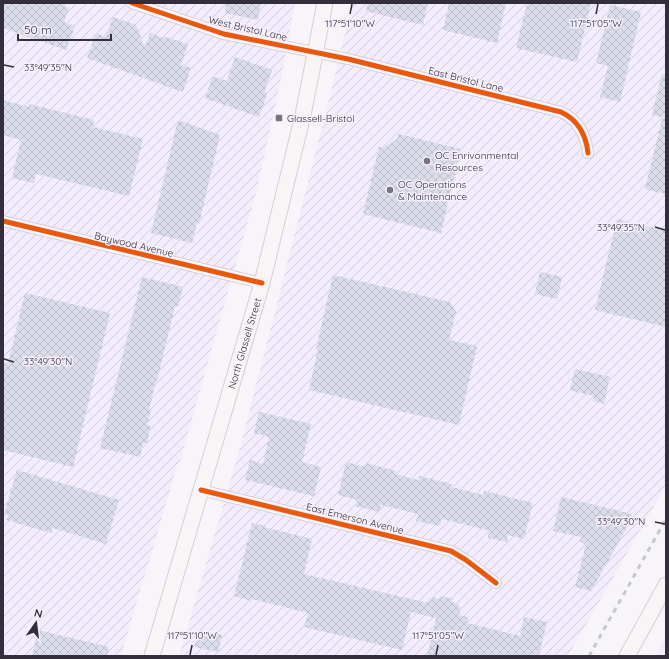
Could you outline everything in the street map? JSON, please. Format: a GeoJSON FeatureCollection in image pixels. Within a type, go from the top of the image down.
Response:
{"type":"FeatureCollection","features":[{"type":"Feature","properties":{"kind":"main road","name":"North Glassell Street"},"geometry":{"type":"LineString","coordinates":[[152,656],[262,284],[303,115],[325,3]]}},
{"type":"Feature","properties":{"kind":"main road"},"geometry":{"type":"LineString","coordinates":[[627,656],[666,585]]}},
{"type":"Feature","properties":{"kind":"street","name":"West Bristol Lane"},"geometry":{"type":"LineString","coordinates":[[132,3],[224,34],[315,52]]}},
{"type":"Feature","properties":{"kind":"street","name":"East Bristol Lane"},"geometry":{"type":"LineString","coordinates":[[315,52],[561,112],[568,115],[581,129],[585,136],[588,153]]}},
{"type":"Feature","properties":{"kind":"street","name":"Baywood Avenue"},"geometry":{"type":"LineString","coordinates":[[3,221],[262,284]]}},
{"type":"Feature","properties":{"kind":"street","name":"East Emerson Avenue"},"geometry":{"type":"LineString","coordinates":[[201,490],[451,551],[466,560],[496,583]]}},
{"type":"Feature","properties":{"kind":"shaded area"},"geometry":{"type":"Polygon","coordinates":[[[3,3],[295,3],[277,99],[256,193],[180,461],[178,463],[121,656],[3,656],[3,3]]]}},
{"type":"Feature","properties":{"kind":"shaded area"},"geometry":{"type":"Polygon","coordinates":[[[352,3],[666,3],[666,485],[568,656],[179,656],[240,448],[332,88],[352,3]]]}},
{"type":"Feature","properties":{"kind":"shaded area"},"geometry":{"type":"Polygon","coordinates":[[[666,636],[666,656],[655,656],[666,636]]]}},
{"type":"Feature","properties":{"kind":"building"},"geometry":{"type":"Polygon","coordinates":[[[3,3],[64,3],[63,6],[69,8],[64,22],[75,26],[66,50],[3,28],[3,3]]]}},
{"type":"Feature","properties":{"kind":"building"},"geometry":{"type":"Polygon","coordinates":[[[226,3],[261,3],[258,20],[225,13],[226,3]]]}},
{"type":"Feature","properties":{"kind":"building"},"geometry":{"type":"Polygon","coordinates":[[[368,3],[428,3],[423,25],[366,11],[368,3]]]}},
{"type":"Feature","properties":{"kind":"building"},"geometry":{"type":"Polygon","coordinates":[[[449,3],[506,3],[497,43],[443,30],[449,3]]]}},
{"type":"Feature","properties":{"kind":"building"},"geometry":{"type":"Polygon","coordinates":[[[527,3],[591,3],[577,62],[516,48],[527,3]]]}},
{"type":"Feature","properties":{"kind":"building"},"geometry":{"type":"Polygon","coordinates":[[[610,5],[641,12],[620,102],[600,97],[608,66],[596,63],[610,5]]]}},
{"type":"Feature","properties":{"kind":"building"},"geometry":{"type":"Polygon","coordinates":[[[113,17],[136,25],[145,48],[150,33],[188,44],[181,65],[191,68],[183,92],[87,58],[96,33],[106,37],[113,17]]]}},
{"type":"Feature","properties":{"kind":"building"},"geometry":{"type":"Polygon","coordinates":[[[235,57],[272,70],[265,90],[267,95],[259,117],[205,98],[213,76],[227,81],[235,57]]]}},
{"type":"Feature","properties":{"kind":"building"},"geometry":{"type":"Polygon","coordinates":[[[662,74],[666,74],[666,118],[652,115],[662,74]]]}},
{"type":"Feature","properties":{"kind":"building"},"geometry":{"type":"Polygon","coordinates":[[[3,100],[29,107],[29,104],[94,120],[93,127],[143,139],[129,196],[36,174],[34,183],[12,178],[21,140],[3,135],[3,100]]]}},
{"type":"Feature","properties":{"kind":"building"},"geometry":{"type":"Polygon","coordinates":[[[662,119],[666,119],[666,194],[645,189],[662,119]]]}},
{"type":"Feature","properties":{"kind":"building"},"geometry":{"type":"Polygon","coordinates":[[[178,120],[220,135],[199,224],[197,223],[192,243],[151,233],[178,120]]]}},
{"type":"Feature","properties":{"kind":"building"},"geometry":{"type":"Polygon","coordinates":[[[398,134],[461,149],[441,233],[363,214],[379,147],[383,148],[397,139],[398,134]]]}},
{"type":"Feature","properties":{"kind":"building"},"geometry":{"type":"Polygon","coordinates":[[[617,219],[666,231],[666,327],[595,310],[617,219]]]}},
{"type":"Feature","properties":{"kind":"building"},"geometry":{"type":"Polygon","coordinates":[[[540,272],[562,277],[557,299],[535,294],[540,272]]]}},
{"type":"Feature","properties":{"kind":"building"},"geometry":{"type":"Polygon","coordinates":[[[333,275],[450,302],[456,312],[449,340],[477,346],[459,425],[309,390],[318,349],[316,349],[333,275]]]}},
{"type":"Feature","properties":{"kind":"building"},"geometry":{"type":"Polygon","coordinates":[[[142,277],[183,287],[178,307],[175,306],[157,381],[156,380],[147,425],[151,426],[147,443],[143,443],[140,457],[100,448],[142,277]]]}},
{"type":"Feature","properties":{"kind":"building"},"geometry":{"type":"Polygon","coordinates":[[[25,293],[110,313],[73,467],[3,450],[3,363],[8,364],[25,293]]]}},
{"type":"Feature","properties":{"kind":"building"},"geometry":{"type":"Polygon","coordinates":[[[575,369],[610,377],[604,404],[593,401],[594,396],[570,390],[575,369]]]}},
{"type":"Feature","properties":{"kind":"building"},"geometry":{"type":"Polygon","coordinates":[[[259,412],[311,424],[302,462],[321,467],[314,496],[245,480],[250,460],[263,464],[269,437],[254,433],[259,412]]]}},
{"type":"Feature","properties":{"kind":"building"},"geometry":{"type":"Polygon","coordinates":[[[346,462],[365,467],[366,463],[396,471],[395,474],[418,480],[419,476],[452,484],[451,487],[483,495],[484,491],[533,503],[524,539],[508,535],[507,542],[488,538],[489,531],[475,527],[441,519],[440,526],[416,521],[418,514],[381,505],[379,512],[355,506],[357,500],[338,495],[346,462]]]}},
{"type":"Feature","properties":{"kind":"building"},"geometry":{"type":"Polygon","coordinates":[[[17,470],[119,500],[106,544],[53,528],[51,533],[6,520],[8,515],[4,514],[17,470]]]}},
{"type":"Feature","properties":{"kind":"building"},"geometry":{"type":"Polygon","coordinates":[[[561,497],[632,514],[629,524],[591,591],[575,587],[586,544],[580,542],[581,537],[553,531],[561,497]]]}},
{"type":"Feature","properties":{"kind":"building"},"geometry":{"type":"Polygon","coordinates":[[[252,523],[312,539],[304,574],[428,603],[429,599],[432,600],[433,597],[439,599],[440,596],[453,599],[452,602],[459,604],[458,607],[461,607],[459,615],[468,617],[467,623],[520,636],[524,617],[547,622],[539,655],[427,656],[436,618],[411,612],[402,650],[304,627],[308,613],[234,596],[252,523]]]}},
{"type":"Feature","properties":{"kind":"building"},"geometry":{"type":"Polygon","coordinates":[[[38,630],[109,647],[107,656],[32,656],[38,630]]]}},
{"type":"Feature","properties":{"kind":"building"},"geometry":{"type":"Polygon","coordinates":[[[201,630],[222,635],[218,652],[195,647],[197,636],[200,637],[201,630]]]}},
{"type":"Feature","properties":{"kind":"railway"},"geometry":{"type":"LineString","coordinates":[[589,656],[666,519]]}},
{"type":"Feature","properties":{"kind":"cycle path"},"geometry":{"type":"LineString","coordinates":[[132,3],[224,34],[348,59],[561,112],[572,119],[580,128],[588,153]]}},
{"type":"Feature","properties":{"kind":"cycle path"},"geometry":{"type":"LineString","coordinates":[[3,221],[262,283]]}},
{"type":"Feature","properties":{"kind":"cycle path"},"geometry":{"type":"LineString","coordinates":[[201,490],[451,551],[466,560],[496,583]]}},
{"type":"Feature","properties":{"kind":"place","name":"Glassell-Bristol"},"geometry":{"type":"Point","coordinates":[279,118]}},
{"type":"Feature","properties":{"kind":"place","name":"OC Enrivonmental Resources"},"geometry":{"type":"Point","coordinates":[427,161]}},
{"type":"Feature","properties":{"kind":"place","name":"OC Operations & Maintenance"},"geometry":{"type":"Point","coordinates":[390,190]}}]}
